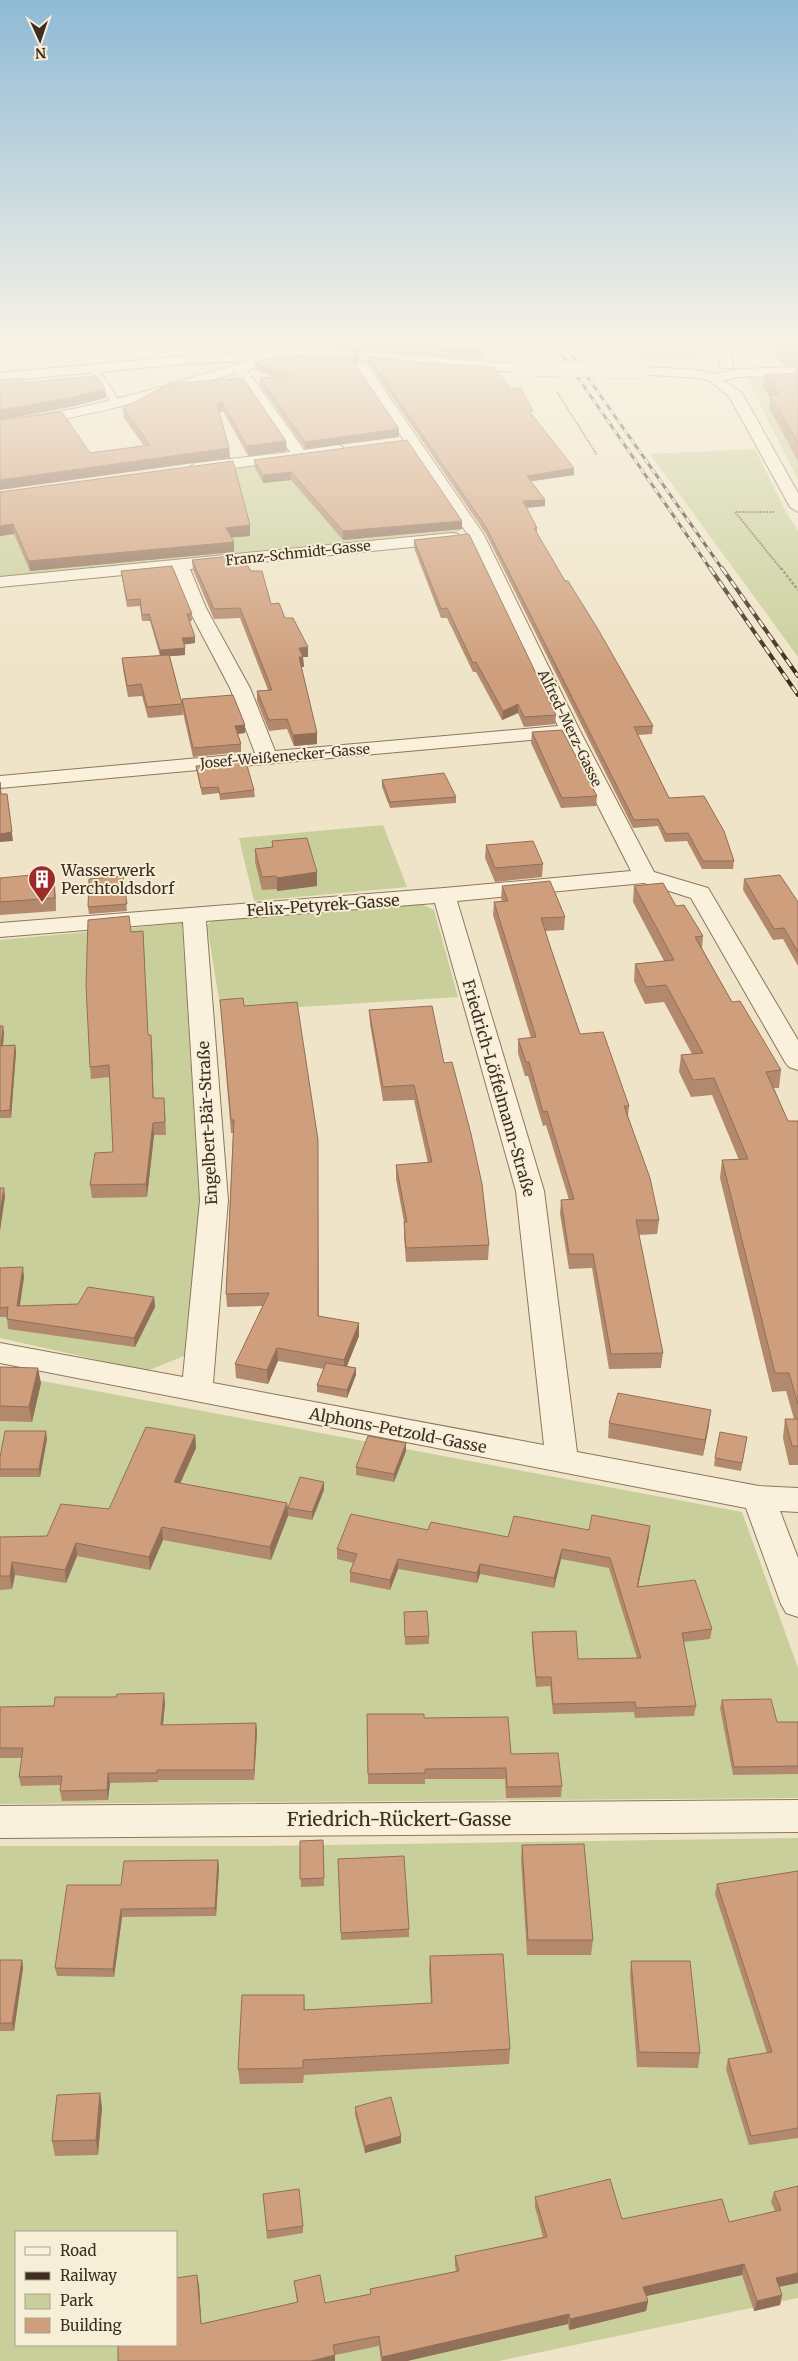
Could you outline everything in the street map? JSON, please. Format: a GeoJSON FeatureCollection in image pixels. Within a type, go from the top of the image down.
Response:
{"type":"FeatureCollection","features":[{"type":"Feature","properties":{"kind":"street"},"geometry":{"type":"LineString","coordinates":[[296,450],[299,454]]}},
{"type":"Feature","properties":{"kind":"street"},"geometry":{"type":"LineString","coordinates":[[185,469],[335,450]]}},
{"type":"Feature","properties":{"kind":"street","name":"Alfred-Merz-Gasse"},"geometry":{"type":"LineString","coordinates":[[418,450],[476,535],[570,731],[645,876]]}},
{"type":"Feature","properties":{"kind":"street"},"geometry":{"type":"LineString","coordinates":[[767,450],[798,507]]}},
{"type":"Feature","properties":{"kind":"street","name":"Franz-Schmidt-Gasse"},"geometry":{"type":"LineString","coordinates":[[0,582],[476,535]]}},
{"type":"Feature","properties":{"kind":"street"},"geometry":{"type":"LineString","coordinates":[[180,564],[197,608],[240,688],[267,758]]}},
{"type":"Feature","properties":{"kind":"street","name":"Josef-Weißenecker-Gasse"},"geometry":{"type":"LineString","coordinates":[[0,782],[570,731]]}},
{"type":"Feature","properties":{"kind":"street"},"geometry":{"type":"LineString","coordinates":[[645,876],[700,893],[798,1062]]}},
{"type":"Feature","properties":{"kind":"street","name":"Felix-Petyrek-Gasse"},"geometry":{"type":"LineString","coordinates":[[0,930],[444,895],[645,876]]}},
{"type":"Feature","properties":{"kind":"street","name":"Friedrich-Löffelmann-Straße"},"geometry":{"type":"LineString","coordinates":[[444,895],[530,1191],[562,1461]]}},
{"type":"Feature","properties":{"kind":"street","name":"Engelbert-Bär-Straße"},"geometry":{"type":"LineString","coordinates":[[194,914],[214,1200],[197,1392]]}},
{"type":"Feature","properties":{"kind":"street","name":"Alphons-Petzold-Gasse"},"geometry":{"type":"LineString","coordinates":[[0,1353],[759,1498],[798,1500]]}},
{"type":"Feature","properties":{"kind":"street"},"geometry":{"type":"LineString","coordinates":[[759,1498],[798,1604]]}},
{"type":"Feature","properties":{"kind":"street","name":"Friedrich-Rückert-Gasse"},"geometry":{"type":"LineString","coordinates":[[0,1822],[798,1816]]}},
{"type":"Feature","properties":{"kind":"path"},"geometry":{"type":"LineString","coordinates":[[594,450],[597,455]]}},
{"type":"Feature","properties":{"kind":"path"},"geometry":{"type":"LineString","coordinates":[[777,512],[735,512],[798,590]]}},
{"type":"Feature","properties":{"kind":"green space"},"geometry":{"type":"Polygon","coordinates":[[[387,450],[412,450],[462,529],[456,533],[0,578],[0,498],[281,460],[387,450]]]}},
{"type":"Feature","properties":{"kind":"green space"},"geometry":{"type":"Polygon","coordinates":[[[756,450],[786,512],[798,531],[798,657],[650,454],[756,450]]]}},
{"type":"Feature","properties":{"kind":"green space"},"geometry":{"type":"Polygon","coordinates":[[[783,450],[798,450],[798,480],[783,450]]]}},
{"type":"Feature","properties":{"kind":"green space"},"geometry":{"type":"Polygon","coordinates":[[[383,825],[407,887],[254,901],[239,838],[383,825]]]}},
{"type":"Feature","properties":{"kind":"green space"},"geometry":{"type":"Polygon","coordinates":[[[419,903],[434,910],[458,997],[221,1012],[207,925],[214,920],[419,903]]]}},
{"type":"Feature","properties":{"kind":"green space"},"geometry":{"type":"Polygon","coordinates":[[[182,923],[200,1211],[189,1354],[147,1371],[0,1338],[0,940],[182,923]]]}},
{"type":"Feature","properties":{"kind":"green space"},"geometry":{"type":"Polygon","coordinates":[[[0,1373],[742,1512],[798,1668],[798,1798],[0,1804],[0,1373]]]}},
{"type":"Feature","properties":{"kind":"green space"},"geometry":{"type":"Polygon","coordinates":[[[798,1838],[798,2298],[499,2361],[0,2361],[0,1846],[262,1846],[798,1838]]]}},
{"type":"Feature","properties":{"kind":"building"},"geometry":{"type":"Polygon","coordinates":[[[0,450],[88,450],[90,453],[111,450],[213,450],[0,480],[0,450]]]}},
{"type":"Feature","properties":{"kind":"building"},"geometry":{"type":"Polygon","coordinates":[[[329,450],[414,450],[462,521],[343,531],[291,472],[263,475],[254,460],[329,450]]]}},
{"type":"Feature","properties":{"kind":"building"},"geometry":{"type":"Polygon","coordinates":[[[433,450],[560,450],[574,468],[527,476],[545,500],[523,501],[537,528],[534,528],[565,581],[568,581],[599,631],[653,726],[634,727],[669,798],[704,796],[724,831],[734,861],[703,861],[688,833],[666,834],[658,819],[634,820],[486,527],[433,450]]]}},
{"type":"Feature","properties":{"kind":"building"},"geometry":{"type":"Polygon","coordinates":[[[233,461],[250,525],[226,528],[234,542],[29,561],[13,524],[0,526],[0,492],[233,461]]]}},
{"type":"Feature","properties":{"kind":"building"},"geometry":{"type":"Polygon","coordinates":[[[469,534],[556,715],[524,717],[518,704],[503,711],[476,662],[473,663],[447,608],[441,609],[414,540],[469,534]]]}},
{"type":"Feature","properties":{"kind":"building"},"geometry":{"type":"Polygon","coordinates":[[[241,555],[251,571],[262,571],[271,604],[279,603],[285,618],[293,618],[308,647],[299,648],[303,657],[299,657],[317,733],[293,735],[287,719],[269,720],[257,691],[272,690],[240,608],[214,609],[192,560],[241,555]]]}},
{"type":"Feature","properties":{"kind":"building"},"geometry":{"type":"Polygon","coordinates":[[[172,566],[192,614],[187,614],[195,637],[182,638],[185,648],[160,650],[149,614],[142,615],[140,599],[127,600],[121,571],[172,566]]]}},
{"type":"Feature","properties":{"kind":"building"},"geometry":{"type":"Polygon","coordinates":[[[169,655],[182,704],[147,707],[141,684],[127,686],[122,658],[169,655]]]}},
{"type":"Feature","properties":{"kind":"building"},"geometry":{"type":"Polygon","coordinates":[[[233,695],[245,725],[235,726],[241,744],[193,748],[182,699],[233,695]]]}},
{"type":"Feature","properties":{"kind":"building"},"geometry":{"type":"Polygon","coordinates":[[[562,730],[597,796],[562,798],[532,732],[562,730]]]}},
{"type":"Feature","properties":{"kind":"building"},"geometry":{"type":"Polygon","coordinates":[[[246,762],[254,790],[220,794],[218,787],[201,788],[196,766],[246,762]]]}},
{"type":"Feature","properties":{"kind":"building"},"geometry":{"type":"Polygon","coordinates":[[[444,773],[456,797],[390,802],[382,780],[444,773]]]}},
{"type":"Feature","properties":{"kind":"building"},"geometry":{"type":"Polygon","coordinates":[[[0,782],[1,794],[7,794],[12,832],[0,834],[0,782]]]}},
{"type":"Feature","properties":{"kind":"building"},"geometry":{"type":"Polygon","coordinates":[[[307,838],[317,872],[277,878],[276,876],[262,877],[255,849],[273,847],[272,841],[307,838]]]}},
{"type":"Feature","properties":{"kind":"building"},"geometry":{"type":"Polygon","coordinates":[[[533,841],[543,864],[495,868],[486,845],[533,841]]]}},
{"type":"Feature","properties":{"kind":"building"},"geometry":{"type":"Polygon","coordinates":[[[53,873],[55,898],[0,902],[0,878],[53,873]]]}},
{"type":"Feature","properties":{"kind":"building"},"geometry":{"type":"Polygon","coordinates":[[[780,875],[798,902],[798,952],[784,928],[774,929],[744,879],[780,875]]]}},
{"type":"Feature","properties":{"kind":"building"},"geometry":{"type":"Polygon","coordinates":[[[123,876],[127,904],[88,907],[89,879],[123,876]]]}},
{"type":"Feature","properties":{"kind":"building"},"geometry":{"type":"Polygon","coordinates":[[[550,881],[565,917],[541,918],[551,949],[580,1034],[603,1032],[629,1106],[624,1106],[650,1178],[659,1220],[636,1220],[663,1353],[611,1354],[593,1254],[569,1254],[561,1200],[574,1199],[547,1111],[543,1112],[529,1062],[526,1062],[518,1039],[536,1037],[494,902],[508,901],[502,886],[550,881]]]}},
{"type":"Feature","properties":{"kind":"building"},"geometry":{"type":"Polygon","coordinates":[[[663,883],[676,906],[684,905],[703,936],[695,937],[732,1002],[740,1001],[781,1070],[766,1072],[788,1121],[798,1121],[798,1404],[789,1373],[775,1373],[722,1160],[748,1159],[714,1078],[693,1080],[681,1055],[703,1053],[666,985],[646,987],[635,964],[674,960],[634,886],[663,883]]]}},
{"type":"Feature","properties":{"kind":"building"},"geometry":{"type":"Polygon","coordinates":[[[129,916],[131,932],[143,931],[148,1035],[151,1035],[153,1098],[164,1098],[165,1122],[153,1123],[146,1184],[90,1185],[95,1153],[113,1152],[109,1065],[90,1067],[86,985],[88,920],[129,916]]]}},
{"type":"Feature","properties":{"kind":"building"},"geometry":{"type":"Polygon","coordinates":[[[243,998],[244,1006],[297,1002],[318,1140],[318,1316],[359,1323],[344,1360],[277,1348],[267,1370],[235,1364],[269,1293],[226,1294],[234,1120],[231,1120],[220,1000],[243,998]]]}},
{"type":"Feature","properties":{"kind":"building"},"geometry":{"type":"Polygon","coordinates":[[[432,1006],[444,1063],[452,1062],[471,1134],[482,1184],[489,1245],[406,1248],[404,1222],[407,1222],[396,1165],[432,1162],[414,1085],[383,1087],[369,1010],[432,1006]]]}},
{"type":"Feature","properties":{"kind":"building"},"geometry":{"type":"Polygon","coordinates":[[[0,1026],[3,1026],[1,1046],[15,1045],[10,1110],[0,1111],[0,1026]]]}},
{"type":"Feature","properties":{"kind":"building"},"geometry":{"type":"Polygon","coordinates":[[[0,1188],[4,1188],[0,1212],[0,1188]]]}},
{"type":"Feature","properties":{"kind":"building"},"geometry":{"type":"Polygon","coordinates":[[[23,1267],[17,1306],[78,1304],[88,1287],[154,1297],[134,1338],[7,1319],[8,1307],[0,1308],[0,1268],[23,1267]]]}},
{"type":"Feature","properties":{"kind":"building"},"geometry":{"type":"Polygon","coordinates":[[[326,1363],[356,1368],[347,1390],[317,1385],[326,1363]]]}},
{"type":"Feature","properties":{"kind":"building"},"geometry":{"type":"Polygon","coordinates":[[[0,1367],[38,1368],[29,1407],[0,1406],[0,1367]]]}},
{"type":"Feature","properties":{"kind":"building"},"geometry":{"type":"Polygon","coordinates":[[[618,1393],[711,1410],[705,1440],[609,1423],[618,1393]]]}},
{"type":"Feature","properties":{"kind":"building"},"geometry":{"type":"Polygon","coordinates":[[[785,1419],[798,1419],[798,1446],[792,1446],[785,1419]]]}},
{"type":"Feature","properties":{"kind":"building"},"geometry":{"type":"Polygon","coordinates":[[[146,1427],[195,1435],[174,1482],[287,1503],[270,1547],[162,1527],[149,1557],[76,1543],[65,1570],[12,1562],[10,1576],[0,1576],[0,1537],[47,1536],[61,1504],[109,1509],[146,1427]]]}},
{"type":"Feature","properties":{"kind":"building"},"geometry":{"type":"Polygon","coordinates":[[[5,1431],[46,1431],[39,1469],[0,1469],[0,1457],[5,1431]]]}},
{"type":"Feature","properties":{"kind":"building"},"geometry":{"type":"Polygon","coordinates":[[[720,1432],[747,1437],[742,1463],[715,1458],[720,1432]]]}},
{"type":"Feature","properties":{"kind":"building"},"geometry":{"type":"Polygon","coordinates":[[[368,1436],[406,1443],[394,1474],[356,1467],[368,1436]]]}},
{"type":"Feature","properties":{"kind":"building"},"geometry":{"type":"Polygon","coordinates":[[[300,1477],[324,1482],[312,1512],[288,1508],[300,1477]]]}},
{"type":"Feature","properties":{"kind":"building"},"geometry":{"type":"Polygon","coordinates":[[[351,1514],[428,1530],[431,1522],[508,1537],[514,1516],[589,1530],[592,1515],[650,1526],[637,1587],[695,1580],[712,1629],[682,1633],[696,1706],[636,1708],[635,1702],[553,1704],[551,1677],[536,1677],[532,1632],[576,1631],[578,1659],[641,1658],[610,1558],[562,1549],[554,1578],[480,1564],[477,1573],[398,1559],[390,1580],[350,1572],[357,1554],[337,1549],[351,1514]]]}},
{"type":"Feature","properties":{"kind":"building"},"geometry":{"type":"Polygon","coordinates":[[[427,1611],[429,1636],[405,1637],[404,1612],[427,1611]]]}},
{"type":"Feature","properties":{"kind":"building"},"geometry":{"type":"Polygon","coordinates":[[[164,1693],[161,1725],[256,1723],[254,1770],[157,1770],[157,1773],[108,1773],[107,1790],[60,1791],[62,1776],[19,1777],[23,1748],[0,1748],[0,1707],[54,1706],[55,1697],[116,1697],[117,1694],[164,1693]]]}},
{"type":"Feature","properties":{"kind":"building"},"geometry":{"type":"Polygon","coordinates":[[[771,1699],[777,1722],[798,1722],[798,1766],[734,1767],[722,1700],[771,1699]]]}},
{"type":"Feature","properties":{"kind":"building"},"geometry":{"type":"Polygon","coordinates":[[[367,1714],[424,1714],[424,1718],[508,1717],[511,1754],[558,1753],[562,1786],[507,1787],[506,1768],[425,1769],[425,1773],[368,1774],[367,1714]]]}},
{"type":"Feature","properties":{"kind":"building"},"geometry":{"type":"Polygon","coordinates":[[[323,1840],[324,1878],[300,1879],[300,1841],[323,1840]]]}},
{"type":"Feature","properties":{"kind":"building"},"geometry":{"type":"Polygon","coordinates":[[[584,1844],[593,1940],[528,1940],[522,1845],[584,1844]]]}},
{"type":"Feature","properties":{"kind":"building"},"geometry":{"type":"Polygon","coordinates":[[[404,1856],[409,1929],[341,1933],[338,1859],[404,1856]]]}},
{"type":"Feature","properties":{"kind":"building"},"geometry":{"type":"Polygon","coordinates":[[[218,1860],[215,1908],[121,1909],[113,1969],[55,1968],[67,1885],[121,1885],[124,1861],[218,1860]]]}},
{"type":"Feature","properties":{"kind":"building"},"geometry":{"type":"Polygon","coordinates":[[[798,1871],[798,2128],[751,2136],[728,2059],[772,2052],[717,1884],[798,1871]]]}},
{"type":"Feature","properties":{"kind":"building"},"geometry":{"type":"Polygon","coordinates":[[[503,1954],[510,2049],[303,2060],[303,2068],[238,2069],[242,1995],[304,1995],[304,2010],[432,2003],[430,1956],[503,1954]]]}},
{"type":"Feature","properties":{"kind":"building"},"geometry":{"type":"Polygon","coordinates":[[[0,1960],[22,1960],[12,2023],[0,2023],[0,1960]]]}},
{"type":"Feature","properties":{"kind":"building"},"geometry":{"type":"Polygon","coordinates":[[[631,1961],[690,1961],[700,2053],[639,2052],[631,1961]]]}},
{"type":"Feature","properties":{"kind":"building"},"geometry":{"type":"Polygon","coordinates":[[[100,2093],[96,2140],[52,2141],[57,2095],[100,2093]]]}},
{"type":"Feature","properties":{"kind":"building"},"geometry":{"type":"Polygon","coordinates":[[[391,2097],[401,2136],[365,2146],[355,2107],[391,2097]]]}},
{"type":"Feature","properties":{"kind":"building"},"geometry":{"type":"Polygon","coordinates":[[[610,2179],[622,2219],[722,2199],[729,2222],[781,2210],[774,2192],[798,2186],[798,2273],[776,2278],[782,2295],[757,2301],[744,2264],[643,2287],[648,2301],[570,2319],[569,2314],[382,2357],[379,2336],[333,2345],[335,2355],[311,2361],[118,2361],[118,2346],[178,2346],[178,2278],[197,2275],[201,2324],[298,2302],[294,2281],[320,2275],[325,2303],[371,2294],[370,2289],[459,2271],[455,2256],[547,2237],[535,2197],[610,2179]]]}},
{"type":"Feature","properties":{"kind":"building"},"geometry":{"type":"Polygon","coordinates":[[[299,2189],[303,2226],[267,2231],[263,2194],[299,2189]]]}},
{"type":"Feature","properties":{"kind":"railway"},"geometry":{"type":"LineString","coordinates":[[628,450],[711,570]]}},
{"type":"Feature","properties":{"kind":"railway"},"geometry":{"type":"LineString","coordinates":[[639,450],[723,570]]}},
{"type":"Feature","properties":{"kind":"railway"},"geometry":{"type":"LineString","coordinates":[[710,568],[798,695]]}},
{"type":"Feature","properties":{"kind":"railway"},"geometry":{"type":"LineString","coordinates":[[722,568],[798,676]]}},
{"type":"Feature","properties":{"kind":"place","name":"Wasserwerk Perchtoldsdorf"},"geometry":{"type":"Point","coordinates":[42,903]}}]}
